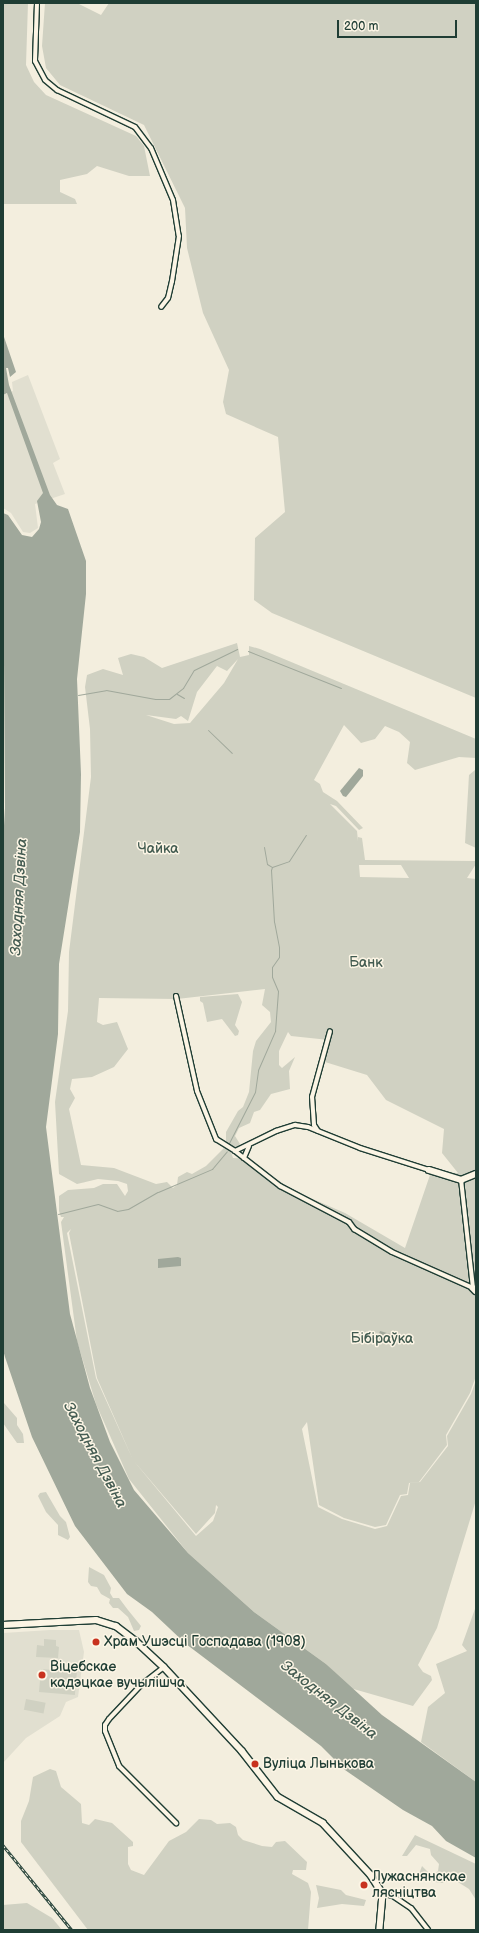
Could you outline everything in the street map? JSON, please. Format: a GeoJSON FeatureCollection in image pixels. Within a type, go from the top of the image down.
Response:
{"type":"FeatureCollection","features":[{"type":"Feature","properties":{"kind":"street"},"geometry":{"type":"LineString","coordinates":[[37,3],[35,61],[45,80],[57,90],[136,127],[151,148],[173,200],[179,236],[168,298],[161,307]]}},
{"type":"Feature","properties":{"kind":"street"},"geometry":{"type":"LineString","coordinates":[[176,996],[188,1056],[207,1121],[216,1139],[235,1151],[280,1186],[349,1222],[354,1229],[392,1252],[474,1289]]}},
{"type":"Feature","properties":{"kind":"street"},"geometry":{"type":"LineString","coordinates":[[320,1133],[314,1125],[312,1096],[330,1030]]}},
{"type":"Feature","properties":{"kind":"street"},"geometry":{"type":"LineString","coordinates":[[235,1151],[249,1146],[262,1137],[296,1125],[461,1180],[476,1174]]}},
{"type":"Feature","properties":{"kind":"street"},"geometry":{"type":"LineString","coordinates":[[244,1158],[249,1146]]}},
{"type":"Feature","properties":{"kind":"street"},"geometry":{"type":"LineString","coordinates":[[461,1180],[474,1289]]}},
{"type":"Feature","properties":{"kind":"street"},"geometry":{"type":"LineString","coordinates":[[3,1625],[96,1620],[109,1622],[136,1641],[164,1667],[242,1751],[278,1797],[323,1823],[371,1875],[383,1894],[380,1930]]}},
{"type":"Feature","properties":{"kind":"street"},"geometry":{"type":"LineString","coordinates":[[164,1667],[142,1684],[110,1719],[105,1731],[119,1766],[176,1823]]}},
{"type":"Feature","properties":{"kind":"street"},"geometry":{"type":"LineString","coordinates":[[383,1894],[393,1896],[411,1908],[428,1930]]}},
{"type":"Feature","properties":{"kind":"shaded area"},"geometry":{"type":"Polygon","coordinates":[[[28,375],[60,459],[53,463],[65,494],[35,504],[38,528],[30,533],[23,532],[11,513],[3,508],[3,395],[13,391],[12,382],[28,375]]]}},
{"type":"Feature","properties":{"kind":"shaded area","name":"Віцебскае кадэцкае вучылішча"},"geometry":{"type":"Polygon","coordinates":[[[79,1630],[84,1652],[78,1697],[66,1702],[60,1716],[26,1738],[3,1763],[3,1633],[79,1630]]]}},
{"type":"Feature","properties":{"kind":"green space"},"geometry":{"type":"Polygon","coordinates":[[[3,3],[28,3],[26,65],[34,82],[46,95],[136,136],[144,146],[150,176],[129,176],[97,166],[87,174],[60,180],[60,192],[75,199],[77,204],[3,204],[3,3]]]}},
{"type":"Feature","properties":{"kind":"green space"},"geometry":{"type":"Polygon","coordinates":[[[45,3],[77,3],[101,15],[109,3],[476,3],[476,698],[272,613],[254,600],[255,538],[285,512],[278,437],[226,414],[223,402],[229,370],[203,313],[187,248],[185,208],[144,125],[60,85],[46,68],[42,46],[45,3]]]}},
{"type":"Feature","properties":{"kind":"green space"},"geometry":{"type":"Polygon","coordinates":[[[237,643],[240,657],[249,655],[249,646],[260,649],[476,739],[476,758],[459,757],[415,770],[407,763],[410,742],[399,732],[385,726],[375,739],[361,743],[344,725],[314,780],[320,784],[323,792],[337,801],[363,828],[359,830],[336,806],[330,804],[357,831],[358,841],[358,837],[362,838],[365,860],[475,861],[476,864],[467,878],[476,879],[476,1376],[470,1393],[446,1435],[447,1445],[419,1482],[409,1483],[407,1494],[400,1495],[386,1525],[375,1527],[344,1518],[319,1505],[307,1422],[302,1429],[318,1507],[342,1519],[375,1529],[387,1526],[401,1496],[408,1495],[410,1483],[420,1482],[448,1446],[447,1436],[471,1394],[476,1380],[476,1500],[437,1628],[418,1665],[423,1672],[431,1676],[432,1680],[413,1706],[350,1688],[326,1664],[254,1612],[188,1553],[129,1479],[96,1404],[77,1341],[61,1222],[64,1217],[61,1217],[59,1211],[59,1196],[68,1190],[94,1188],[103,1184],[117,1184],[125,1196],[128,1191],[127,1184],[118,1181],[98,1179],[77,1184],[59,1174],[55,1102],[68,1011],[69,952],[91,777],[90,729],[85,687],[87,675],[103,669],[123,675],[118,658],[131,654],[144,657],[162,668],[237,643]],[[238,659],[227,671],[217,666],[197,692],[188,721],[181,716],[176,719],[146,715],[174,724],[190,723],[224,683],[238,659]],[[359,865],[360,877],[409,878],[401,865],[359,865]],[[265,989],[177,999],[99,998],[97,1022],[103,1025],[117,1022],[128,1049],[114,1067],[92,1077],[72,1079],[70,1089],[75,1098],[69,1109],[81,1165],[114,1168],[156,1184],[167,1182],[173,1188],[177,1185],[178,1177],[187,1172],[192,1174],[206,1166],[224,1148],[231,1152],[233,1158],[250,1159],[259,1169],[299,1193],[345,1213],[405,1248],[431,1172],[458,1173],[442,1153],[444,1129],[386,1100],[367,1075],[325,1062],[329,1040],[291,1036],[288,1032],[279,1051],[279,1065],[282,1068],[295,1057],[289,1071],[290,1089],[271,1094],[260,1110],[254,1112],[250,1123],[239,1128],[235,1136],[240,1144],[237,1148],[233,1149],[226,1144],[226,1132],[238,1111],[243,1107],[249,1092],[253,1051],[256,1041],[271,1022],[270,1012],[262,1005],[265,989]],[[71,1229],[67,1233],[96,1378],[133,1460],[97,1378],[69,1233],[71,1229]],[[133,1460],[196,1536],[213,1521],[218,1507],[216,1505],[215,1513],[196,1534],[133,1460]]]}},
{"type":"Feature","properties":{"kind":"green space"},"geometry":{"type":"Polygon","coordinates":[[[475,770],[476,848],[465,843],[469,775],[475,770]]]}},
{"type":"Feature","properties":{"kind":"green space"},"geometry":{"type":"Polygon","coordinates":[[[238,994],[242,1002],[235,1025],[239,1031],[238,1035],[235,1036],[222,1019],[207,1022],[203,1003],[200,1001],[200,997],[238,994]]]}},
{"type":"Feature","properties":{"kind":"green space"},"geometry":{"type":"Polygon","coordinates":[[[4,1403],[17,1418],[17,1425],[23,1434],[24,1443],[17,1443],[3,1423],[4,1403]]]}},
{"type":"Feature","properties":{"kind":"green space"},"geometry":{"type":"Polygon","coordinates":[[[46,1492],[60,1516],[66,1522],[70,1537],[68,1540],[58,1535],[58,1525],[46,1512],[38,1496],[40,1493],[46,1492]]]}},
{"type":"Feature","properties":{"kind":"green space"},"geometry":{"type":"Polygon","coordinates":[[[89,1567],[104,1575],[111,1588],[110,1593],[113,1598],[119,1598],[141,1626],[139,1630],[134,1631],[128,1617],[118,1608],[113,1608],[109,1603],[110,1599],[101,1594],[97,1587],[91,1586],[88,1582],[89,1567]]]}},
{"type":"Feature","properties":{"kind":"green space"},"geometry":{"type":"Polygon","coordinates":[[[476,1606],[476,1782],[421,1742],[428,1707],[445,1693],[436,1664],[467,1651],[462,1645],[476,1606]]]}},
{"type":"Feature","properties":{"kind":"green space"},"geometry":{"type":"Polygon","coordinates":[[[44,1639],[56,1640],[56,1646],[59,1647],[58,1658],[36,1657],[37,1645],[44,1646],[44,1639]]]}},
{"type":"Feature","properties":{"kind":"green space"},"geometry":{"type":"Polygon","coordinates":[[[41,1669],[77,1672],[75,1695],[39,1692],[41,1669]]]}},
{"type":"Feature","properties":{"kind":"green space"},"geometry":{"type":"Polygon","coordinates":[[[26,1699],[46,1703],[44,1714],[24,1710],[26,1699]]]}},
{"type":"Feature","properties":{"kind":"green space"},"geometry":{"type":"Polygon","coordinates":[[[50,1769],[56,1771],[61,1787],[81,1804],[82,1823],[89,1825],[95,1819],[112,1823],[133,1842],[133,1846],[128,1847],[128,1864],[131,1870],[144,1875],[169,1841],[186,1832],[199,1819],[211,1820],[217,1824],[230,1823],[236,1827],[238,1835],[243,1840],[262,1846],[272,1847],[276,1842],[285,1841],[307,1862],[306,1870],[293,1870],[292,1874],[308,1883],[311,1892],[308,1930],[88,1930],[21,1842],[21,1821],[29,1801],[33,1777],[50,1769]]]}},
{"type":"Feature","properties":{"kind":"green space"},"geometry":{"type":"Polygon","coordinates":[[[415,1835],[476,1864],[476,1900],[469,1889],[453,1879],[442,1883],[435,1882],[430,1881],[423,1872],[419,1874],[422,1866],[431,1875],[434,1875],[438,1871],[439,1864],[431,1855],[430,1849],[416,1845],[407,1856],[402,1856],[415,1835]]]}},
{"type":"Feature","properties":{"kind":"green space"},"geometry":{"type":"Polygon","coordinates":[[[316,1885],[341,1890],[346,1895],[366,1900],[364,1906],[342,1904],[317,1908],[319,1898],[316,1885]]]}},
{"type":"Feature","properties":{"kind":"green space"},"geometry":{"type":"Polygon","coordinates":[[[27,1903],[52,1918],[62,1930],[3,1930],[3,1905],[27,1903]]]}},
{"type":"Feature","properties":{"kind":"water","name":"Заходняя Дзвіна"},"geometry":{"type":"Polygon","coordinates":[[[3,334],[16,372],[10,377],[8,368],[6,368],[9,385],[50,495],[57,505],[68,509],[86,561],[86,594],[77,679],[81,774],[80,832],[59,964],[58,1034],[46,1127],[70,1314],[90,1388],[110,1442],[134,1490],[188,1553],[254,1612],[326,1664],[382,1715],[476,1782],[476,1858],[446,1841],[432,1826],[403,1810],[345,1770],[321,1746],[186,1644],[152,1612],[127,1594],[75,1526],[32,1437],[5,1357],[3,1350],[3,843],[5,808],[3,513],[8,515],[22,535],[32,537],[39,529],[41,522],[37,501],[43,493],[7,393],[3,395],[3,334]]]}},
{"type":"Feature","properties":{"kind":"water"},"geometry":{"type":"Polygon","coordinates":[[[359,768],[363,770],[363,776],[346,797],[343,796],[340,791],[359,768]]]}},
{"type":"Feature","properties":{"kind":"water"},"geometry":{"type":"Polygon","coordinates":[[[181,1258],[181,1266],[158,1268],[158,1259],[181,1258]]]}},
{"type":"Feature","properties":{"kind":"water"},"geometry":{"type":"Polygon","coordinates":[[[380,1331],[394,1335],[393,1344],[377,1340],[380,1331]]]}},
{"type":"Feature","properties":{"kind":"waterway"},"geometry":{"type":"LineString","coordinates":[[78,695],[106,690],[155,699],[169,699],[183,688],[194,670],[237,649]]}},
{"type":"Feature","properties":{"kind":"waterway"},"geometry":{"type":"LineString","coordinates":[[248,651],[341,688]]}},
{"type":"Feature","properties":{"kind":"waterway"},"geometry":{"type":"LineString","coordinates":[[177,694],[184,698]]}},
{"type":"Feature","properties":{"kind":"waterway"},"geometry":{"type":"LineString","coordinates":[[208,730],[232,753]]}},
{"type":"Feature","properties":{"kind":"waterway"},"geometry":{"type":"LineString","coordinates":[[229,1143],[255,1092],[258,1070],[275,1031],[278,991],[272,977],[272,967],[279,957],[279,947],[274,922],[271,870],[272,867],[289,861],[306,835]]}},
{"type":"Feature","properties":{"kind":"waterway"},"geometry":{"type":"LineString","coordinates":[[264,847],[267,864],[272,867]]}},
{"type":"Feature","properties":{"kind":"waterway"},"geometry":{"type":"LineString","coordinates":[[58,1214],[98,1204],[117,1211],[128,1209],[158,1192],[212,1169],[227,1151]]}},
{"type":"Feature","properties":{"kind":"railway"},"geometry":{"type":"LineString","coordinates":[[3,1845],[72,1930]]}},
{"type":"Feature","properties":{"kind":"place","name":"Храм Ушэсці Госпадава (1908)"},"geometry":{"type":"Point","coordinates":[96,1642]}},
{"type":"Feature","properties":{"kind":"place","name":"Віцебскае кадэцкае вучылішча"},"geometry":{"type":"Point","coordinates":[42,1675]}},
{"type":"Feature","properties":{"kind":"place","name":"Вуліца Лынькова"},"geometry":{"type":"Point","coordinates":[255,1764]}},
{"type":"Feature","properties":{"kind":"place","name":"Лужаснянскае лясніцтва"},"geometry":{"type":"Point","coordinates":[364,1885]}},
{"type":"Feature","properties":{"kind":"park label","name":"Чайка"},"geometry":{"type":"Point","coordinates":[158,849]}},
{"type":"Feature","properties":{"kind":"park label","name":"Банк"},"geometry":{"type":"Point","coordinates":[366,963]}},
{"type":"Feature","properties":{"kind":"park label","name":"Бібіраўка"},"geometry":{"type":"Point","coordinates":[382,1339]}}]}
